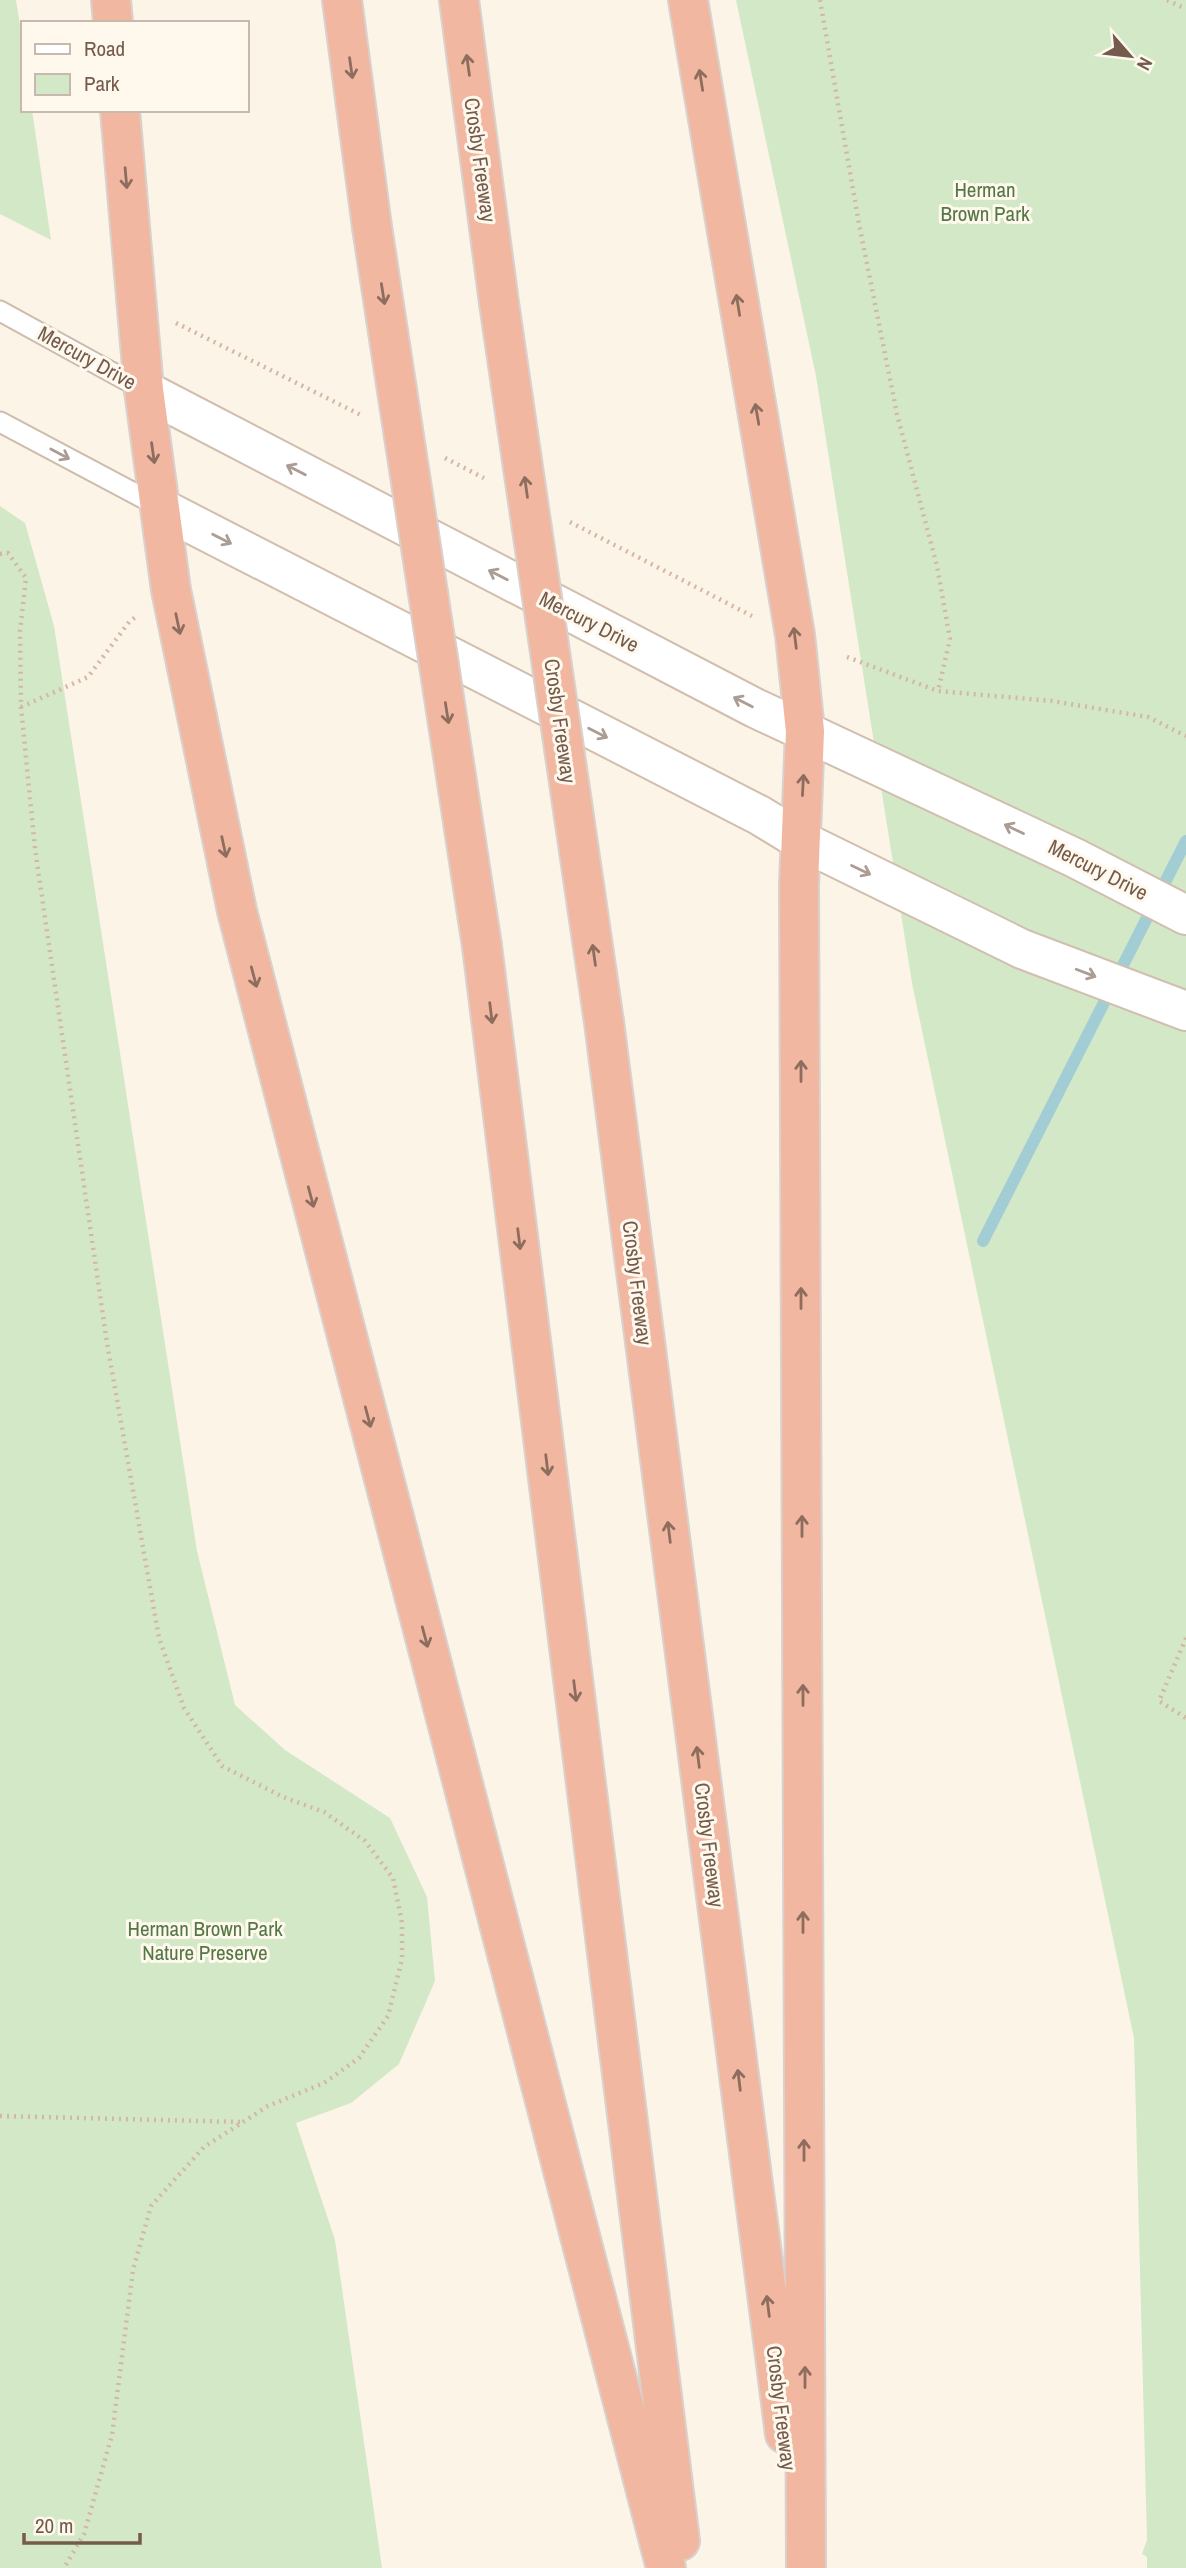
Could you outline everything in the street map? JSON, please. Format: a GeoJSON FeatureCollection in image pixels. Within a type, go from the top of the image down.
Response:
{"type":"FeatureCollection","features":[{"type":"Feature","properties":{"kind":"highway"},"geometry":{"type":"LineString","coordinates":[[111,0],[113,21]]}},
{"type":"Feature","properties":{"kind":"highway"},"geometry":{"type":"LineString","coordinates":[[342,0],[372,227],[482,946],[683,2568]]}},
{"type":"Feature","properties":{"kind":"highway","name":"Crosby Freeway"},"geometry":{"type":"LineString","coordinates":[[459,0],[499,303],[604,1022],[804,2568]]}},
{"type":"Feature","properties":{"kind":"highway"},"geometry":{"type":"LineString","coordinates":[[688,0],[795,635],[805,731],[800,839],[804,2568]]}},
{"type":"Feature","properties":{"kind":"highway"},"geometry":{"type":"LineString","coordinates":[[120,112],[144,390],[171,590],[237,911],[666,2568]]}},
{"type":"Feature","properties":{"kind":"street","name":"Mercury Drive"},"geometry":{"type":"LineString","coordinates":[[144,390],[755,708],[1075,858],[1186,915]]}},
{"type":"Feature","properties":{"kind":"street"},"geometry":{"type":"LineString","coordinates":[[161,508],[747,809],[800,839],[1022,949],[1186,1011]]}},
{"type":"Feature","properties":{"kind":"lane","name":"Mercury Drive"},"geometry":{"type":"LineString","coordinates":[[0,311],[144,390]]}},
{"type":"Feature","properties":{"kind":"lane"},"geometry":{"type":"LineString","coordinates":[[0,422],[161,508]]}},
{"type":"Feature","properties":{"kind":"path"},"geometry":{"type":"LineString","coordinates":[[1167,0],[1186,9]]}},
{"type":"Feature","properties":{"kind":"path"},"geometry":{"type":"LineString","coordinates":[[822,1],[859,224],[897,414],[937,566],[950,639],[938,691]]}},
{"type":"Feature","properties":{"kind":"path"},"geometry":{"type":"LineString","coordinates":[[171,321],[369,419]]}},
{"type":"Feature","properties":{"kind":"path"},"geometry":{"type":"LineString","coordinates":[[443,457],[492,482]]}},
{"type":"Feature","properties":{"kind":"path"},"geometry":{"type":"LineString","coordinates":[[566,520],[754,617]]}},
{"type":"Feature","properties":{"kind":"path"},"geometry":{"type":"LineString","coordinates":[[0,554],[8,553],[26,578],[20,631],[21,707],[35,849],[107,1343],[159,1638],[184,1709],[222,1766],[283,1797],[324,1812],[365,1841],[393,1878],[402,1923],[402,1959],[388,2016],[359,2059],[324,2083],[268,2106],[204,2147],[151,2206],[133,2270],[112,2435],[84,2535],[64,2568]]}},
{"type":"Feature","properties":{"kind":"path"},"geometry":{"type":"LineString","coordinates":[[21,707],[88,677],[129,622],[171,590]]}},
{"type":"Feature","properties":{"kind":"path"},"geometry":{"type":"LineString","coordinates":[[846,657],[938,691],[1052,701],[1148,717],[1186,736]]}},
{"type":"Feature","properties":{"kind":"path"},"geometry":{"type":"LineString","coordinates":[[1186,1638],[1159,1701],[1186,1718]]}},
{"type":"Feature","properties":{"kind":"path"},"geometry":{"type":"LineString","coordinates":[[0,2116],[242,2122]]}},
{"type":"Feature","properties":{"kind":"green space"},"geometry":{"type":"Polygon","coordinates":[[[0,0],[16,0],[21,31],[21,112],[32,112],[51,240],[0,214],[0,0]]]}},
{"type":"Feature","properties":{"kind":"green space","name":"Herman Brown Park"},"geometry":{"type":"Polygon","coordinates":[[[736,0],[1186,0],[1186,2568],[1147,2568],[1147,2557],[1142,2554],[1147,2540],[1134,2038],[912,983],[816,376],[736,0]]]}},
{"type":"Feature","properties":{"kind":"green space","name":"Herman Brown Park Nature Preserve"},"geometry":{"type":"Polygon","coordinates":[[[0,506],[25,523],[54,626],[197,1551],[235,1705],[285,1750],[390,1818],[427,1897],[435,1981],[399,2064],[351,2103],[296,2123],[335,2240],[382,2568],[0,2568],[0,506]]]}},
{"type":"Feature","properties":{"kind":"waterway"},"geometry":{"type":"LineString","coordinates":[[983,1241],[1186,841]]}}]}
